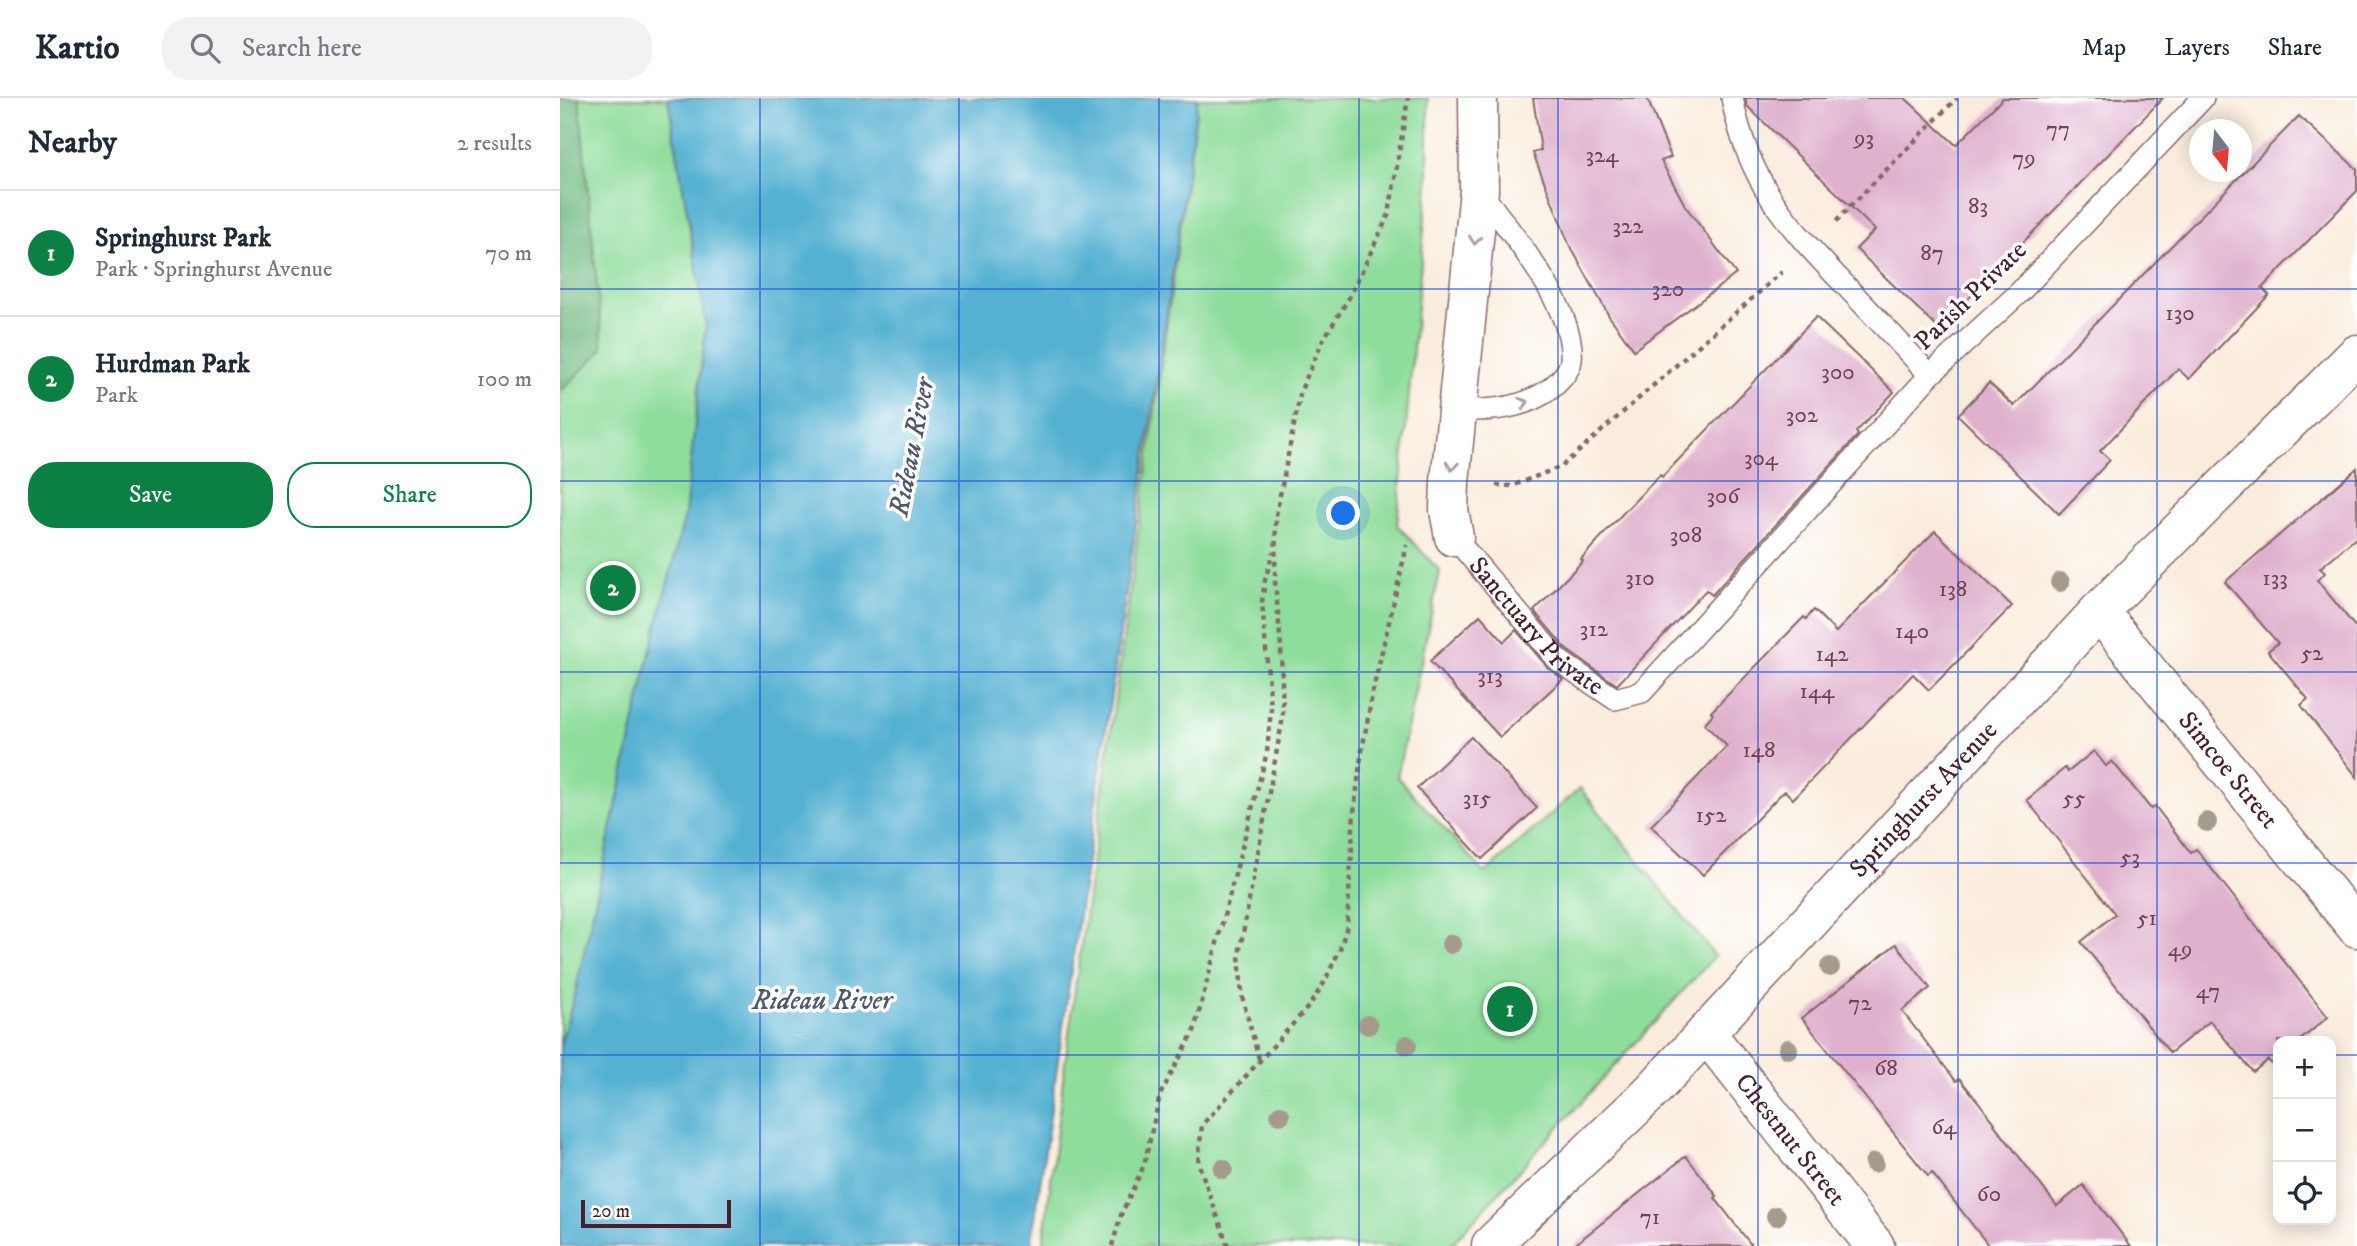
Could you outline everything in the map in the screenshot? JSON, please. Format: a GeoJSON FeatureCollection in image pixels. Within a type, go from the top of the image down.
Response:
{"type":"FeatureCollection","features":[{"type":"Feature","properties":{"kind":"street","name":"Sanctuary Private"},"geometry":{"type":"LineString","coordinates":[[1454,537],[1449,510],[1450,482],[1479,190],[1478,98]]}},
{"type":"Feature","properties":{"kind":"street","name":"Springhurst Avenue"},"geometry":{"type":"LineString","coordinates":[[1491,1245],[1649,1094],[2099,611],[2357,354]]}},
{"type":"Feature","properties":{"kind":"street","name":"Simcoe Street"},"geometry":{"type":"LineString","coordinates":[[2099,611],[2357,928]]}},
{"type":"Feature","properties":{"kind":"street","name":"Chestnut Street"},"geometry":{"type":"LineString","coordinates":[[1706,1034],[1875,1246]]}},
{"type":"Feature","properties":{"kind":"lane","name":"Parish Private"},"geometry":{"type":"LineString","coordinates":[[1732,98],[1738,130],[1759,178],[1784,219],[1930,375],[2019,293],[2203,98]]}},
{"type":"Feature","properties":{"kind":"lane"},"geometry":{"type":"LineString","coordinates":[[1457,409],[1480,411],[1507,408],[1537,399],[1558,383],[1572,362],[1570,337],[1557,302],[1529,258],[1479,190]]}},
{"type":"Feature","properties":{"kind":"lane","name":"Sanctuary Private"},"geometry":{"type":"LineString","coordinates":[[1454,537],[1558,660],[1615,699],[1642,692],[1930,375]]}},
{"type":"Feature","properties":{"kind":"path"},"geometry":{"type":"LineString","coordinates":[[1259,1059],[1242,996],[1239,955],[1283,717],[1283,675],[1275,581],[1276,514],[1301,390],[1323,340],[1350,296],[1389,214],[1408,98]]}},
{"type":"Feature","properties":{"kind":"path"},"geometry":{"type":"LineString","coordinates":[[1450,482],[1512,486],[1562,466],[1810,248],[1955,99]]}},
{"type":"Feature","properties":{"kind":"path"},"geometry":{"type":"LineString","coordinates":[[1228,1246],[1198,1163],[1202,1125],[1308,1006],[1324,983],[1340,949],[1347,926],[1354,812],[1361,756],[1373,690],[1411,527],[1454,537]]}},
{"type":"Feature","properties":{"kind":"path"},"geometry":{"type":"LineString","coordinates":[[1112,1246],[1121,1215],[1144,1165],[1160,1095],[1194,1031],[1267,752],[1271,709],[1262,601],[1274,547]]}},
{"type":"Feature","properties":{"kind":"green space"},"geometry":{"type":"Polygon","coordinates":[[[560,98],[668,98],[706,324],[685,515],[648,661],[575,994],[560,1046],[560,98]]]}},
{"type":"Feature","properties":{"kind":"green space"},"geometry":{"type":"Polygon","coordinates":[[[560,98],[579,98],[603,349],[560,392],[560,98]]]}},
{"type":"Feature","properties":{"kind":"green space"},"geometry":{"type":"Polygon","coordinates":[[[1198,98],[1428,98],[1428,185],[1397,525],[1440,571],[1397,777],[1485,873],[1580,788],[1715,956],[1450,1246],[1043,1246],[1065,1063],[1198,98]]]}},
{"type":"Feature","properties":{"kind":"water","name":"Rideau River"},"geometry":{"type":"Polygon","coordinates":[[[668,98],[1198,98],[1031,1246],[560,1246],[560,1046],[575,994],[648,661],[685,515],[706,324],[668,98]]]}},
{"type":"Feature","properties":{"kind":"building"},"geometry":{"type":"Polygon","coordinates":[[[1533,98],[1647,98],[1671,157],[1661,161],[1686,207],[1736,274],[1634,350],[1609,316],[1569,244],[1533,153],[1541,150],[1533,98]]]}},
{"type":"Feature","properties":{"kind":"building"},"geometry":{"type":"Polygon","coordinates":[[[1745,98],[1905,98],[1956,145],[2003,98],[2163,98],[1939,329],[1856,249],[1875,230],[1747,106],[1745,98]]]}},
{"type":"Feature","properties":{"kind":"building"},"geometry":{"type":"Polygon","coordinates":[[[2299,116],[2357,169],[2357,191],[2262,288],[2269,295],[2189,379],[2178,369],[2100,451],[2110,460],[2059,514],[1958,415],[1989,383],[2014,406],[2234,182],[2252,182],[2252,164],[2299,116]]]}},
{"type":"Feature","properties":{"kind":"building"},"geometry":{"type":"Polygon","coordinates":[[[1816,317],[1894,392],[1712,595],[1706,590],[1617,685],[1567,650],[1534,611],[1583,561],[1581,559],[1625,511],[1660,475],[1662,477],[1816,317]]]}},
{"type":"Feature","properties":{"kind":"building"},"geometry":{"type":"Polygon","coordinates":[[[2357,468],[2357,537],[2320,568],[2325,573],[2317,580],[2357,629],[2357,777],[2301,705],[2308,699],[2268,651],[2278,643],[2225,582],[2357,468]]]}},
{"type":"Feature","properties":{"kind":"building"},"geometry":{"type":"Polygon","coordinates":[[[1935,531],[2012,606],[1929,690],[1913,674],[1793,799],[1785,791],[1779,796],[1703,875],[1651,826],[1727,746],[1704,724],[1713,714],[1711,712],[1814,610],[1836,632],[1935,531]]]}},
{"type":"Feature","properties":{"kind":"building"},"geometry":{"type":"Polygon","coordinates":[[[1480,615],[1504,642],[1516,630],[1548,668],[1563,679],[1500,737],[1430,661],[1480,615]]]}},
{"type":"Feature","properties":{"kind":"building"},"geometry":{"type":"Polygon","coordinates":[[[1471,737],[1537,808],[1482,859],[1417,788],[1471,737]]]}},
{"type":"Feature","properties":{"kind":"building"},"geometry":{"type":"Polygon","coordinates":[[[2094,751],[2106,766],[2112,761],[2151,809],[2155,806],[2191,853],[2196,849],[2328,1017],[2305,1036],[2273,1036],[2273,1062],[2271,1064],[2268,1060],[2253,1072],[2210,1021],[2170,1053],[2081,942],[2115,914],[2027,800],[2065,768],[2068,772],[2094,751]]]}},
{"type":"Feature","properties":{"kind":"building"},"geometry":{"type":"Polygon","coordinates":[[[1896,944],[1930,988],[1902,1011],[1956,1081],[1960,1079],[2057,1206],[2083,1185],[2131,1246],[1989,1246],[1932,1173],[1928,1176],[1802,1018],[1896,944]]]}},
{"type":"Feature","properties":{"kind":"building"},"geometry":{"type":"Polygon","coordinates":[[[1686,1156],[1752,1246],[1573,1246],[1686,1156]]]}},
{"type":"Feature","properties":{"kind":"place","name":"Hurdman Park"},"geometry":{"type":"Point","coordinates":[613,588]}},
{"type":"Feature","properties":{"kind":"place","name":"Springhurst Park"},"geometry":{"type":"Point","coordinates":[1510,1009]}}]}
